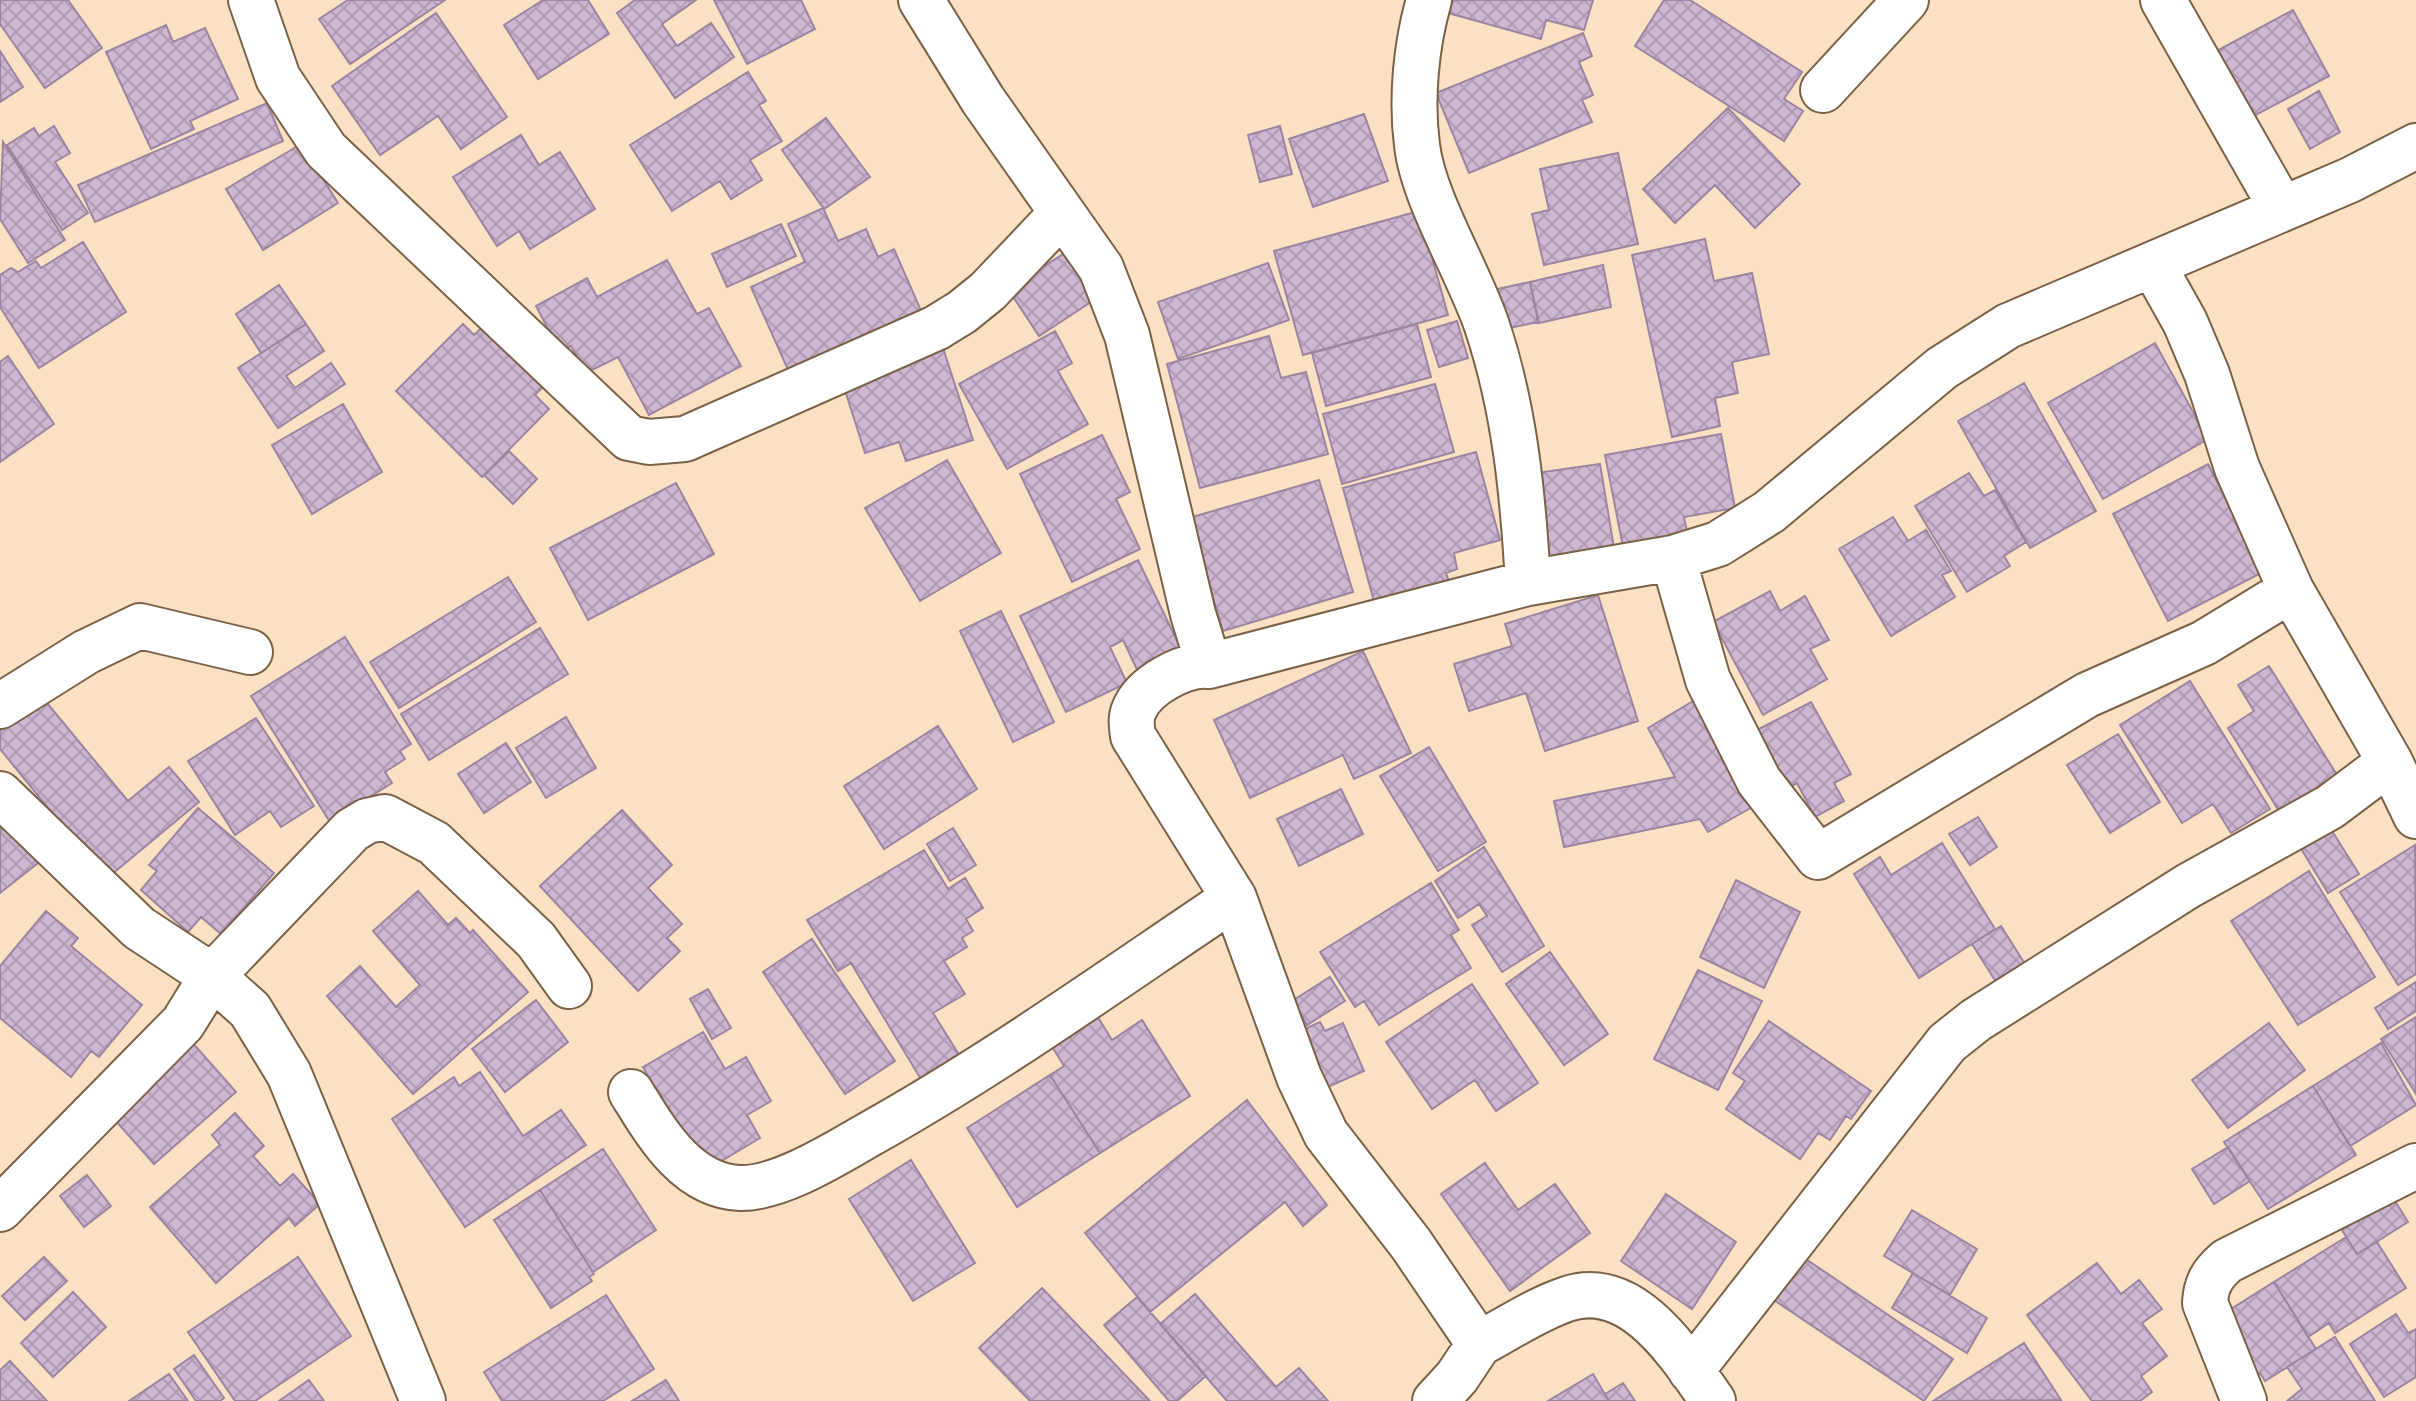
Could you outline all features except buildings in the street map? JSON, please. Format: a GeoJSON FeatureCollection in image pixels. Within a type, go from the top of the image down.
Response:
{"type":"FeatureCollection","features":[{"type":"Feature","properties":{"kind":"street"},"geometry":{"type":"LineString","coordinates":[[251,0],[278,78],[326,150],[629,438],[649,442],[685,439],[936,328],[988,291],[1062,213]]}},
{"type":"Feature","properties":{"kind":"street"},"geometry":{"type":"LineString","coordinates":[[921,0],[983,100],[1101,268],[1127,335],[1193,614],[1209,666]]}},
{"type":"Feature","properties":{"kind":"street"},"geometry":{"type":"LineString","coordinates":[[1429,0],[1415,83],[1417,146],[1426,178],[1487,325],[1510,407],[1522,481],[1528,583]]}},
{"type":"Feature","properties":{"kind":"street"},"geometry":{"type":"LineString","coordinates":[[1823,90],[1906,0]]}},
{"type":"Feature","properties":{"kind":"street"},"geometry":{"type":"LineString","coordinates":[[2163,0],[2282,209]]}},
{"type":"Feature","properties":{"kind":"street"},"geometry":{"type":"LineString","coordinates":[[1479,1344],[1411,1244],[1326,1134],[1299,1077],[1234,898],[1142,756],[1133,736],[1131,721],[1142,698],[1171,676],[1193,665],[1209,666],[1528,583],[1673,558],[1718,544],[1769,512],[1942,368],[2008,326],[2282,209],[2416,146]]}},
{"type":"Feature","properties":{"kind":"street"},"geometry":{"type":"LineString","coordinates":[[2153,265],[2185,322],[2207,374],[2237,468],[2291,590],[2390,762],[2416,816]]}},
{"type":"Feature","properties":{"kind":"street"},"geometry":{"type":"LineString","coordinates":[[1673,558],[1708,680],[1759,781],[1818,857],[2087,695],[2204,643],[2291,590]]}},
{"type":"Feature","properties":{"kind":"street"},"geometry":{"type":"LineString","coordinates":[[0,706],[86,652],[140,626],[250,652]]}},
{"type":"Feature","properties":{"kind":"street"},"geometry":{"type":"LineString","coordinates":[[1435,1401],[1457,1377],[1479,1344],[1567,1299],[1589,1295],[1617,1301],[1637,1311],[1702,1386],[1947,1043],[1976,1020],[2188,886],[2330,807],[2390,762]]}},
{"type":"Feature","properties":{"kind":"street"},"geometry":{"type":"LineString","coordinates":[[0,794],[139,928],[212,976],[250,1010],[289,1074],[423,1401]]}},
{"type":"Feature","properties":{"kind":"street"},"geometry":{"type":"LineString","coordinates":[[0,1209],[183,1023],[212,976],[352,830],[367,821],[385,817],[434,843],[536,940],[569,986]]}},
{"type":"Feature","properties":{"kind":"street"},"geometry":{"type":"LineString","coordinates":[[631,1092],[685,1165],[711,1181],[740,1188],[762,1184],[830,1157],[957,1085],[1234,898]]}},
{"type":"Feature","properties":{"kind":"street"},"geometry":{"type":"LineString","coordinates":[[2237,1398],[2205,1303],[2206,1287],[2214,1272],[2227,1261],[2416,1166]]}}]}
